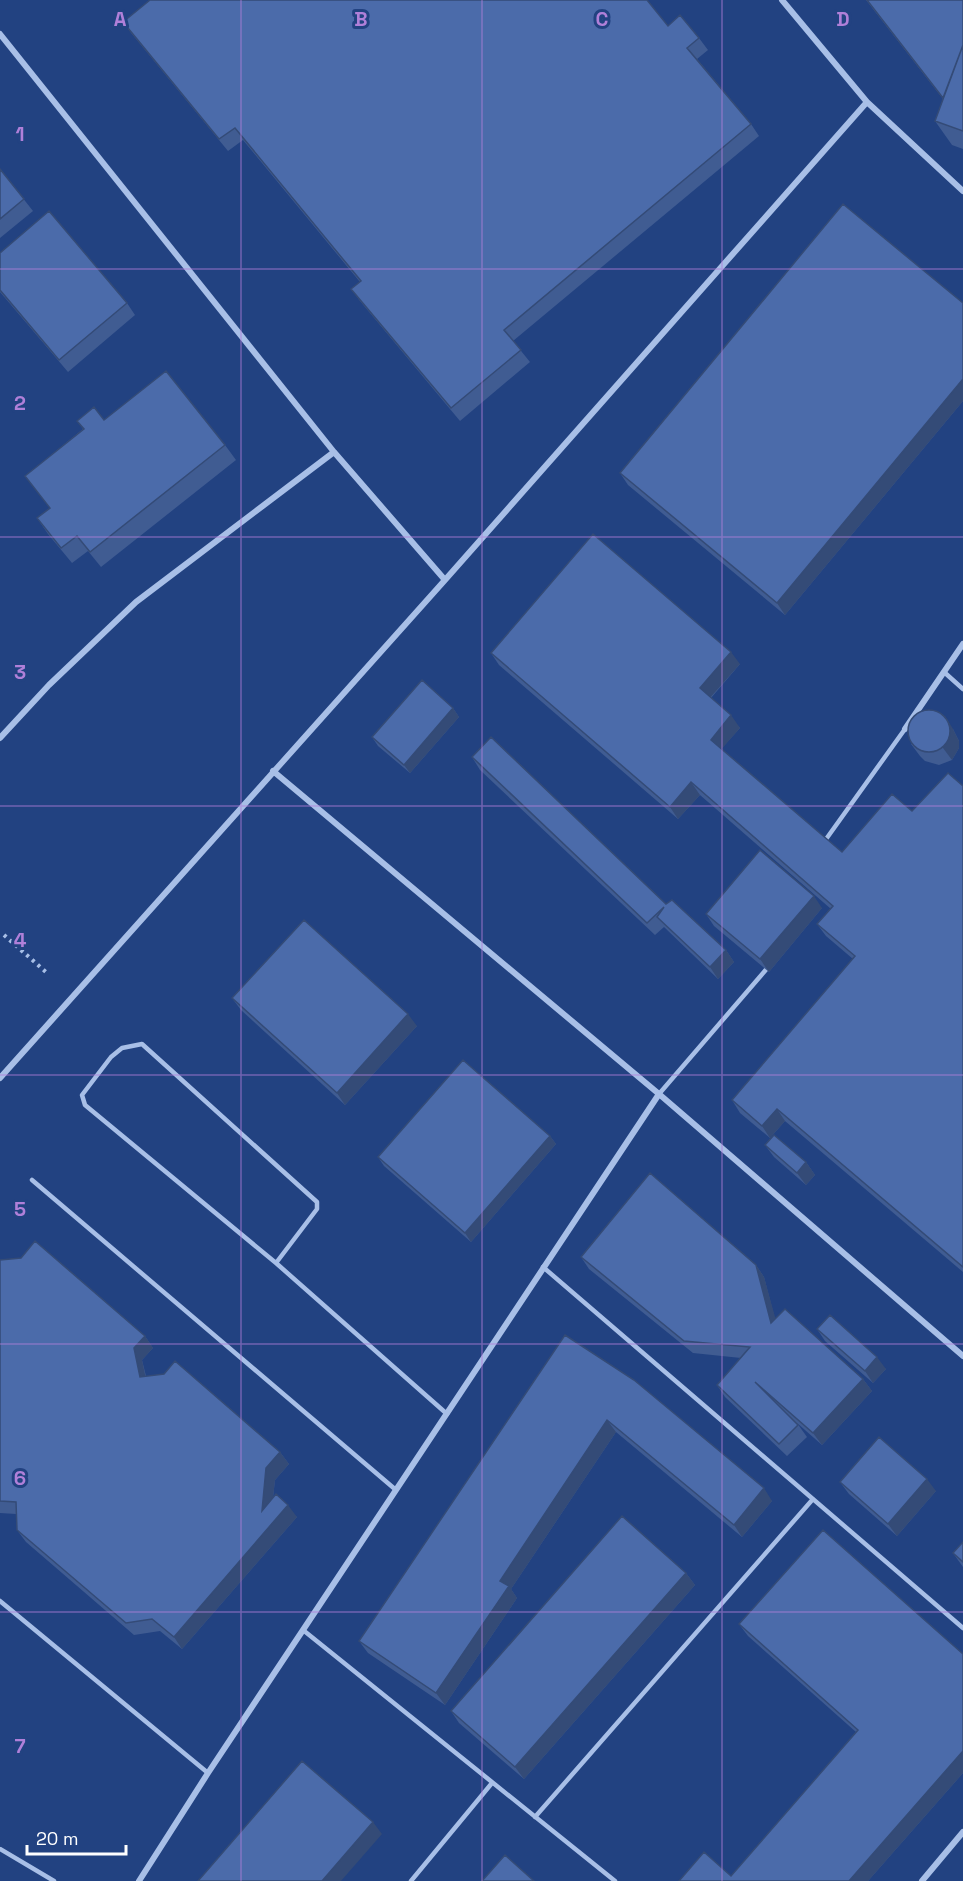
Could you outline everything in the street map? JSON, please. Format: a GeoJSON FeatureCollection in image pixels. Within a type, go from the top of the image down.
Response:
{"type":"FeatureCollection","features":[{"type":"Feature","properties":{"kind":"street"},"geometry":{"type":"LineString","coordinates":[[782,0],[867,102],[963,191]]}},
{"type":"Feature","properties":{"kind":"street"},"geometry":{"type":"LineString","coordinates":[[0,34],[334,452],[445,580]]}},
{"type":"Feature","properties":{"kind":"street"},"geometry":{"type":"LineString","coordinates":[[0,1078],[445,580],[867,102]]}},
{"type":"Feature","properties":{"kind":"street"},"geometry":{"type":"LineString","coordinates":[[0,738],[49,685],[136,602],[334,452]]}},
{"type":"Feature","properties":{"kind":"street"},"geometry":{"type":"LineString","coordinates":[[905,729],[963,644]]}},
{"type":"Feature","properties":{"kind":"street"},"geometry":{"type":"LineString","coordinates":[[273,771],[659,1094],[963,1356]]}},
{"type":"Feature","properties":{"kind":"street"},"geometry":{"type":"LineString","coordinates":[[139,1881],[208,1773],[659,1094]]}},
{"type":"Feature","properties":{"kind":"street"},"geometry":{"type":"LineString","coordinates":[[922,1881],[963,1832]]}},
{"type":"Feature","properties":{"kind":"lane"},"geometry":{"type":"LineString","coordinates":[[944,672],[963,689]]}},
{"type":"Feature","properties":{"kind":"lane"},"geometry":{"type":"LineString","coordinates":[[820,853],[824,842],[905,729]]}},
{"type":"Feature","properties":{"kind":"lane"},"geometry":{"type":"LineString","coordinates":[[659,1094],[776,958]]}},
{"type":"Feature","properties":{"kind":"lane"},"geometry":{"type":"LineString","coordinates":[[276,1263],[317,1209],[317,1202],[142,1044],[122,1048],[111,1058],[82,1095],[85,1105],[276,1263],[447,1414]]}},
{"type":"Feature","properties":{"kind":"lane"},"geometry":{"type":"LineString","coordinates":[[33,1180],[396,1490]]}},
{"type":"Feature","properties":{"kind":"lane"},"geometry":{"type":"LineString","coordinates":[[543,1267],[963,1628]]}},
{"type":"Feature","properties":{"kind":"lane"},"geometry":{"type":"LineString","coordinates":[[535,1817],[813,1499]]}},
{"type":"Feature","properties":{"kind":"lane"},"geometry":{"type":"LineString","coordinates":[[0,1601],[208,1773]]}},
{"type":"Feature","properties":{"kind":"lane"},"geometry":{"type":"LineString","coordinates":[[303,1630],[615,1881]]}},
{"type":"Feature","properties":{"kind":"lane"},"geometry":{"type":"LineString","coordinates":[[411,1881],[492,1783]]}},
{"type":"Feature","properties":{"kind":"lane"},"geometry":{"type":"LineString","coordinates":[[0,1849],[54,1881]]}},
{"type":"Feature","properties":{"kind":"path"},"geometry":{"type":"LineString","coordinates":[[3,935],[47,974]]}},
{"type":"Feature","properties":{"kind":"building"},"geometry":{"type":"Polygon","coordinates":[[[150,0],[647,0],[668,26],[680,15],[699,38],[687,48],[751,124],[504,330],[521,350],[451,408],[351,289],[361,281],[235,128],[219,139],[123,22],[150,0]]]}},
{"type":"Feature","properties":{"kind":"building"},"geometry":{"type":"Polygon","coordinates":[[[867,0],[963,0],[963,45],[943,98],[867,0]]]}},
{"type":"Feature","properties":{"kind":"building"},"geometry":{"type":"Polygon","coordinates":[[[963,45],[963,131],[935,121],[963,45]]]}},
{"type":"Feature","properties":{"kind":"building"},"geometry":{"type":"Polygon","coordinates":[[[0,169],[24,199],[0,219],[0,169]]]}},
{"type":"Feature","properties":{"kind":"building"},"geometry":{"type":"Polygon","coordinates":[[[843,204],[963,303],[963,379],[777,603],[620,473],[843,204]]]}},
{"type":"Feature","properties":{"kind":"building"},"geometry":{"type":"Polygon","coordinates":[[[49,211],[127,303],[59,360],[0,290],[0,253],[49,211]]]}},
{"type":"Feature","properties":{"kind":"building"},"geometry":{"type":"Polygon","coordinates":[[[166,371],[225,445],[90,552],[77,536],[61,548],[37,518],[50,508],[25,476],[84,429],[77,421],[94,407],[104,420],[166,371]]]}},
{"type":"Feature","properties":{"kind":"building"},"geometry":{"type":"Polygon","coordinates":[[[593,534],[731,652],[700,688],[731,715],[711,740],[842,852],[892,794],[912,811],[948,773],[963,786],[963,1267],[777,1109],[762,1126],[732,1100],[855,956],[817,924],[833,906],[691,782],[670,807],[491,653],[593,534]]]}},
{"type":"Feature","properties":{"kind":"building"},"geometry":{"type":"Polygon","coordinates":[[[422,680],[453,708],[404,765],[372,737],[422,680]]]}},
{"type":"Feature","properties":{"kind":"building"},"geometry":{"type":"Polygon","coordinates":[[[929,710],[944,716],[950,731],[944,746],[929,752],[914,746],[908,731],[914,716],[929,710]]]}},
{"type":"Feature","properties":{"kind":"building"},"geometry":{"type":"Polygon","coordinates":[[[491,737],[666,904],[672,900],[726,950],[710,967],[657,917],[664,907],[647,923],[472,757],[491,737]]]}},
{"type":"Feature","properties":{"kind":"building"},"geometry":{"type":"Polygon","coordinates":[[[760,850],[814,896],[760,959],[706,914],[760,850]]]}},
{"type":"Feature","properties":{"kind":"building"},"geometry":{"type":"Polygon","coordinates":[[[304,920],[408,1014],[337,1093],[232,998],[304,920]]]}},
{"type":"Feature","properties":{"kind":"building"},"geometry":{"type":"Polygon","coordinates":[[[463,1060],[550,1136],[465,1233],[378,1157],[463,1060]]]}},
{"type":"Feature","properties":{"kind":"building"},"geometry":{"type":"Polygon","coordinates":[[[774,1135],[806,1162],[797,1173],[765,1145],[774,1135]]]}},
{"type":"Feature","properties":{"kind":"building"},"geometry":{"type":"Polygon","coordinates":[[[650,1173],[756,1265],[771,1323],[785,1309],[863,1379],[813,1433],[755,1382],[798,1425],[779,1444],[717,1385],[750,1347],[684,1341],[581,1257],[650,1173]]]}},
{"type":"Feature","properties":{"kind":"building"},"geometry":{"type":"Polygon","coordinates":[[[35,1241],[145,1336],[134,1348],[140,1377],[164,1374],[175,1361],[280,1452],[266,1468],[262,1511],[276,1494],[288,1505],[174,1637],[152,1619],[126,1623],[17,1530],[16,1502],[0,1501],[0,1260],[21,1258],[35,1241]]]}},
{"type":"Feature","properties":{"kind":"building"},"geometry":{"type":"Polygon","coordinates":[[[830,1315],[877,1357],[865,1371],[817,1329],[830,1315]]]}},
{"type":"Feature","properties":{"kind":"building"},"geometry":{"type":"Polygon","coordinates":[[[565,1335],[634,1380],[764,1488],[734,1525],[607,1420],[500,1581],[509,1586],[436,1693],[359,1641],[565,1335]]]}},
{"type":"Feature","properties":{"kind":"building"},"geometry":{"type":"Polygon","coordinates":[[[879,1437],[927,1479],[888,1524],[840,1482],[879,1437]]]}},
{"type":"Feature","properties":{"kind":"building"},"geometry":{"type":"Polygon","coordinates":[[[622,1516],[686,1573],[515,1767],[451,1711],[622,1516]]]}},
{"type":"Feature","properties":{"kind":"building"},"geometry":{"type":"Polygon","coordinates":[[[823,1530],[963,1654],[963,1751],[849,1881],[679,1881],[704,1852],[731,1876],[858,1730],[739,1624],[823,1530]]]}},
{"type":"Feature","properties":{"kind":"building"},"geometry":{"type":"Polygon","coordinates":[[[963,1542],[963,1562],[953,1553],[963,1542]]]}},
{"type":"Feature","properties":{"kind":"building"},"geometry":{"type":"Polygon","coordinates":[[[302,1761],[373,1822],[322,1881],[198,1881],[302,1761]]]}},
{"type":"Feature","properties":{"kind":"building"},"geometry":{"type":"Polygon","coordinates":[[[505,1855],[534,1881],[482,1881],[505,1855]]]}}]}
